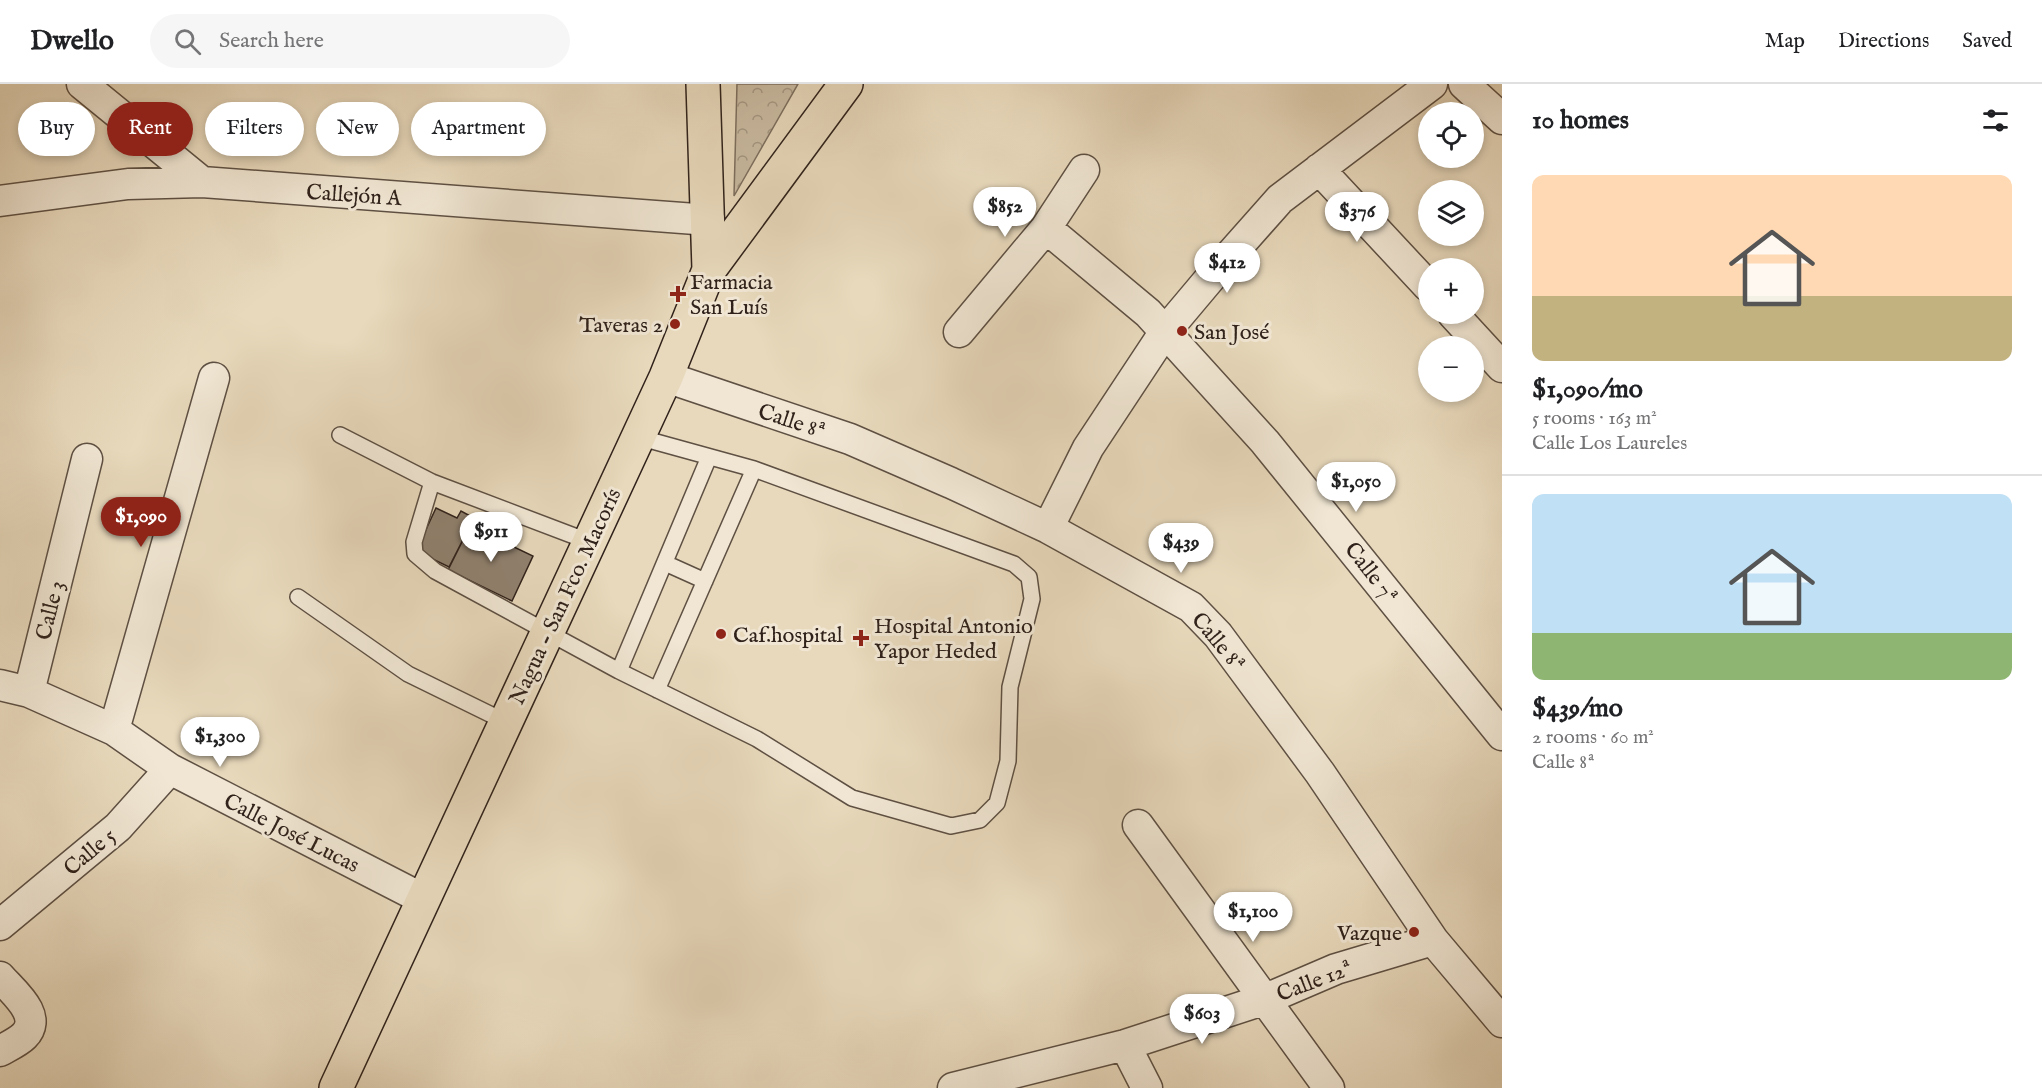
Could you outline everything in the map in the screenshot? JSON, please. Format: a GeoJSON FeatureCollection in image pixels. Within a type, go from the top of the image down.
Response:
{"type":"FeatureCollection","features":[{"type":"Feature","properties":{"kind":"main road","name":"Nagua - San Fco. Macorís"},"geometry":{"type":"LineString","coordinates":[[336,1088],[666,377],[709,270],[703,84]]}},
{"type":"Feature","properties":{"kind":"main road"},"geometry":{"type":"LineString","coordinates":[[709,270],[846,84]]}},
{"type":"Feature","properties":{"kind":"street"},"geometry":{"type":"LineString","coordinates":[[82,84],[202,182]]}},
{"type":"Feature","properties":{"kind":"street"},"geometry":{"type":"LineString","coordinates":[[1048,528],[1088,448],[1164,333],[1280,200],[1432,84]]}},
{"type":"Feature","properties":{"kind":"street"},"geometry":{"type":"LineString","coordinates":[[1464,84],[1502,119]]}},
{"type":"Feature","properties":{"kind":"street"},"geometry":{"type":"LineString","coordinates":[[1319,169],[1418,275]]}},
{"type":"Feature","properties":{"kind":"street"},"geometry":{"type":"LineString","coordinates":[[959,332],[1046,228],[1084,170]]}},
{"type":"Feature","properties":{"kind":"street","name":"Callejón A"},"geometry":{"type":"LineString","coordinates":[[0,201],[128,184],[202,182],[709,220]]}},
{"type":"Feature","properties":{"kind":"street","name":"Calle 7ª"},"geometry":{"type":"LineString","coordinates":[[1046,228],[1148,313],[1265,442],[1361,557],[1475,705],[1502,735]]}},
{"type":"Feature","properties":{"kind":"street"},"geometry":{"type":"LineString","coordinates":[[1462,324],[1502,367]]}},
{"type":"Feature","properties":{"kind":"street","name":"Calle 8ª"},"geometry":{"type":"LineString","coordinates":[[666,377],[849,439],[1048,528],[1191,607],[1218,635],[1320,773],[1433,940],[1502,1022]]}},
{"type":"Feature","properties":{"kind":"street"},"geometry":{"type":"LineString","coordinates":[[114,730],[214,378]]}},
{"type":"Feature","properties":{"kind":"street","name":"Calle 3"},"geometry":{"type":"LineString","coordinates":[[28,692],[87,459]]}},
{"type":"Feature","properties":{"kind":"street","name":"Calle José Lucas"},"geometry":{"type":"LineString","coordinates":[[0,685],[28,692],[114,730],[170,769],[423,899]]}},
{"type":"Feature","properties":{"kind":"street","name":"Calle 5"},"geometry":{"type":"LineString","coordinates":[[0,925],[118,827],[170,769]]}},
{"type":"Feature","properties":{"kind":"street"},"geometry":{"type":"LineString","coordinates":[[1138,825],[1329,1088]]}},
{"type":"Feature","properties":{"kind":"street","name":"Calle 12ª"},"geometry":{"type":"LineString","coordinates":[[953,1088],[1125,1045],[1266,999],[1336,969],[1433,940]]}},
{"type":"Feature","properties":{"kind":"street"},"geometry":{"type":"LineString","coordinates":[[0,977],[30,1013],[31,1022],[25,1036],[0,1051]]}},
{"type":"Feature","properties":{"kind":"street"},"geometry":{"type":"LineString","coordinates":[[1125,1045],[1148,1088]]}},
{"type":"Feature","properties":{"kind":"lane"},"geometry":{"type":"LineString","coordinates":[[340,435],[432,482],[590,542]]}},
{"type":"Feature","properties":{"kind":"lane"},"geometry":{"type":"LineString","coordinates":[[432,482],[414,542],[415,554],[435,571],[619,671],[757,739],[852,798],[951,826],[980,820],[998,803],[1008,761],[1010,687],[1032,599],[1029,577],[1014,564],[754,469],[638,437]]}},
{"type":"Feature","properties":{"kind":"lane"},"geometry":{"type":"LineString","coordinates":[[619,671],[709,457]]}},
{"type":"Feature","properties":{"kind":"lane"},"geometry":{"type":"LineString","coordinates":[[657,690],[754,469]]}},
{"type":"Feature","properties":{"kind":"lane"},"geometry":{"type":"LineString","coordinates":[[665,563],[705,582]]}},
{"type":"Feature","properties":{"kind":"lane"},"geometry":{"type":"LineString","coordinates":[[298,597],[408,674],[506,722]]}},
{"type":"Feature","properties":{"kind":"green space"},"geometry":{"type":"Polygon","coordinates":[[[737,84],[798,84],[734,196],[737,84]]]}},
{"type":"Feature","properties":{"kind":"building"},"geometry":{"type":"Polygon","coordinates":[[[436,508],[457,518],[461,511],[474,518],[449,567],[416,551],[436,508]]]}},
{"type":"Feature","properties":{"kind":"building"},"geometry":{"type":"Polygon","coordinates":[[[470,526],[533,556],[512,601],[448,570],[470,526]]]}},
{"type":"Feature","properties":{"kind":"place","name":"Farmacia San Luís"},"geometry":{"type":"Point","coordinates":[678,294]}},
{"type":"Feature","properties":{"kind":"place","name":"Taveras 2"},"geometry":{"type":"Point","coordinates":[675,324]}},
{"type":"Feature","properties":{"kind":"place","name":"San José"},"geometry":{"type":"Point","coordinates":[1182,331]}},
{"type":"Feature","properties":{"kind":"place","name":"Caf.hospital"},"geometry":{"type":"Point","coordinates":[721,634]}},
{"type":"Feature","properties":{"kind":"place","name":"Hospital Antonio Yapor Heded"},"geometry":{"type":"Point","coordinates":[861,638]}},
{"type":"Feature","properties":{"kind":"place","name":"Vazque"},"geometry":{"type":"Point","coordinates":[1414,932]}}]}
